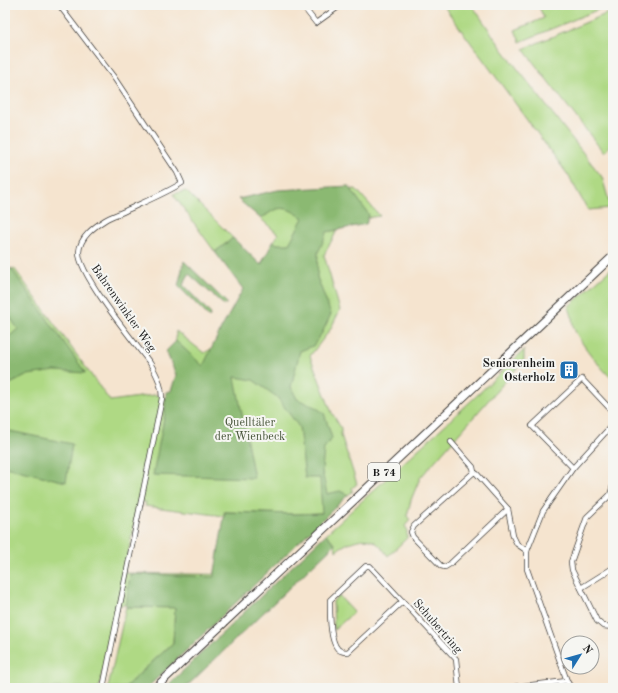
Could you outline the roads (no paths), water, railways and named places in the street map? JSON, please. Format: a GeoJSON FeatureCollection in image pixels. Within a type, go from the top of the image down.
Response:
{"type":"FeatureCollection","features":[{"type":"Feature","properties":{"kind":"main road","name":"B 74"},"geometry":{"type":"LineString","coordinates":[[155,688],[613,256]]}},
{"type":"Feature","properties":{"kind":"street","name":"Bahrenwinkler Weg"},"geometry":{"type":"LineString","coordinates":[[59,5],[113,76],[182,183],[169,191],[106,219],[89,232],[82,241],[79,251],[80,260],[90,281],[154,370],[162,389],[162,398],[103,688]]}},
{"type":"Feature","properties":{"kind":"street"},"geometry":{"type":"LineString","coordinates":[[302,5],[316,23],[341,5]]}},
{"type":"Feature","properties":{"kind":"street"},"geometry":{"type":"LineString","coordinates":[[573,468],[532,426],[582,380],[613,412]]}},
{"type":"Feature","properties":{"kind":"street"},"geometry":{"type":"LineString","coordinates":[[571,688],[567,681],[527,569],[528,551],[543,511],[573,468],[613,424]]}},
{"type":"Feature","properties":{"kind":"street"},"geometry":{"type":"LineString","coordinates":[[451,442],[473,467],[474,472],[508,509],[513,536],[518,544],[528,551]]}},
{"type":"Feature","properties":{"kind":"street"},"geometry":{"type":"LineString","coordinates":[[474,472],[414,526],[411,532],[413,537],[441,566],[445,567],[508,509]]}},
{"type":"Feature","properties":{"kind":"street"},"geometry":{"type":"LineString","coordinates":[[613,486],[610,495],[587,517],[571,562],[572,570],[596,621],[604,626],[613,628]]}},
{"type":"Feature","properties":{"kind":"street","name":"Schubertring"},"geometry":{"type":"LineString","coordinates":[[403,601],[348,652],[340,651],[335,646],[331,627],[330,600],[366,566],[370,566],[403,601],[456,659],[459,688]]}},
{"type":"Feature","properties":{"kind":"street"},"geometry":{"type":"LineString","coordinates":[[581,588],[613,568]]}},
{"type":"Feature","properties":{"kind":"street"},"geometry":{"type":"LineString","coordinates":[[505,688],[567,681]]}},
{"type":"Feature","properties":{"kind":"place","name":"Seniorenheim Osterholz"},"geometry":{"type":"Point","coordinates":[569,370]}},
{"type":"Feature","properties":{"kind":"park label","name":"Quelltäler der Wienbeck"},"geometry":{"type":"Point","coordinates":[250,429]}}]}
